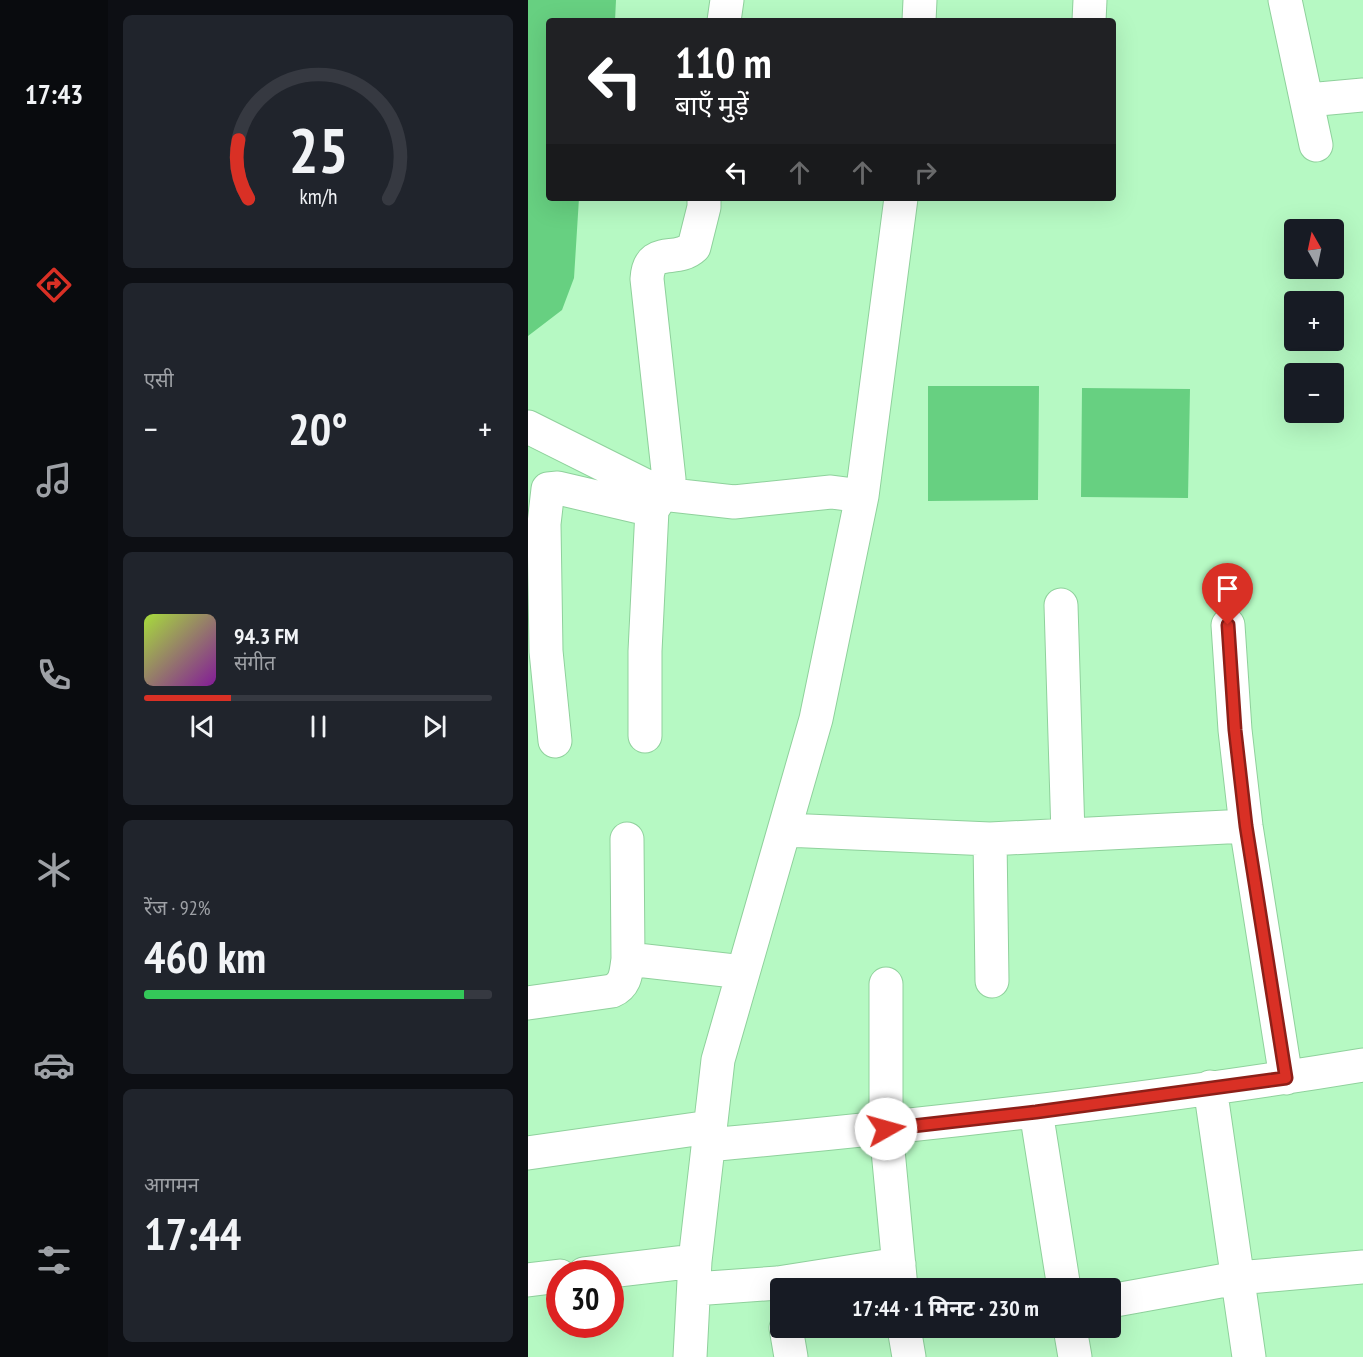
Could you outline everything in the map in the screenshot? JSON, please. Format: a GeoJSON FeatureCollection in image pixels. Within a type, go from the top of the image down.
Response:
{"type":"FeatureCollection","features":[{"type":"Feature","properties":{"kind":"street"},"geometry":{"type":"LineString","coordinates":[[724,18],[727,0]]}},
{"type":"Feature","properties":{"kind":"street"},"geometry":{"type":"LineString","coordinates":[[919,18],[920,0]]}},
{"type":"Feature","properties":{"kind":"street"},"geometry":{"type":"LineString","coordinates":[[1089,18],[1090,0]]}},
{"type":"Feature","properties":{"kind":"street"},"geometry":{"type":"LineString","coordinates":[[1285,0],[1316,145]]}},
{"type":"Feature","properties":{"kind":"street"},"geometry":{"type":"LineString","coordinates":[[1308,100],[1363,95]]}},
{"type":"Feature","properties":{"kind":"street"},"geometry":{"type":"LineString","coordinates":[[645,736],[645,651],[657,502],[667,487],[669,476],[647,270],[650,262],[655,259],[686,253],[694,247],[704,201]]}},
{"type":"Feature","properties":{"kind":"street"},"geometry":{"type":"LineString","coordinates":[[690,1357],[694,1275],[718,1060],[816,719],[862,496],[901,201]]}},
{"type":"Feature","properties":{"kind":"street"},"geometry":{"type":"LineString","coordinates":[[528,427],[657,502]]}},
{"type":"Feature","properties":{"kind":"street"},"geometry":{"type":"LineString","coordinates":[[555,741],[546,651],[544,524],[548,489],[558,488],[657,502],[734,502],[831,492],[862,496]]}},
{"type":"Feature","properties":{"kind":"street"},"geometry":{"type":"LineString","coordinates":[[1061,605],[1068,835]]}},
{"type":"Feature","properties":{"kind":"street"},"geometry":{"type":"LineString","coordinates":[[1228,625],[1235,730],[1246,826],[1286,1078]]}},
{"type":"Feature","properties":{"kind":"street"},"geometry":{"type":"LineString","coordinates":[[785,830],[990,839],[1246,826]]}},
{"type":"Feature","properties":{"kind":"street"},"geometry":{"type":"LineString","coordinates":[[528,1003],[612,991],[622,984],[628,959],[627,839]]}},
{"type":"Feature","properties":{"kind":"street"},"geometry":{"type":"LineString","coordinates":[[990,839],[992,981]]}},
{"type":"Feature","properties":{"kind":"street"},"geometry":{"type":"LineString","coordinates":[[628,959],[743,972]]}},
{"type":"Feature","properties":{"kind":"street"},"geometry":{"type":"LineString","coordinates":[[880,1278],[900,1276],[886,1129],[886,984]]}},
{"type":"Feature","properties":{"kind":"street"},"geometry":{"type":"LineString","coordinates":[[528,1153],[709,1136],[886,1129],[1036,1112],[1286,1078],[1363,1065]]}},
{"type":"Feature","properties":{"kind":"street"},"geometry":{"type":"LineString","coordinates":[[1210,1087],[1249,1357]]}},
{"type":"Feature","properties":{"kind":"street"},"geometry":{"type":"LineString","coordinates":[[1036,1112],[1062,1278]]}},
{"type":"Feature","properties":{"kind":"street"},"geometry":{"type":"LineString","coordinates":[[1121,1299],[1237,1278],[1363,1267]]}},
{"type":"Feature","properties":{"kind":"street"},"geometry":{"type":"LineString","coordinates":[[624,1274],[694,1275],[770,1287]]}},
{"type":"Feature","properties":{"kind":"street"},"geometry":{"type":"LineString","coordinates":[[528,1280],[546,1278]]}},
{"type":"Feature","properties":{"kind":"street"},"geometry":{"type":"LineString","coordinates":[[788,1338],[791,1357]]}},
{"type":"Feature","properties":{"kind":"street"},"geometry":{"type":"LineString","coordinates":[[906,1338],[909,1357]]}},
{"type":"Feature","properties":{"kind":"street"},"geometry":{"type":"LineString","coordinates":[[1072,1338],[1075,1357]]}},
{"type":"Feature","properties":{"kind":"shaded area"},"geometry":{"type":"Polygon","coordinates":[[[528,0],[616,0],[615,18],[546,18],[546,201],[579,201],[574,278],[562,310],[528,336],[528,0]]]}},
{"type":"Feature","properties":{"kind":"shaded area"},"geometry":{"type":"Polygon","coordinates":[[[928,386],[1039,386],[1038,500],[928,501],[928,386]]]}},
{"type":"Feature","properties":{"kind":"shaded area"},"geometry":{"type":"Polygon","coordinates":[[[1082,388],[1190,389],[1188,498],[1081,497],[1082,388]]]}},
{"type":"Feature","properties":{"kind":"route"},"geometry":{"type":"LineString","coordinates":[[886,1129],[1036,1112],[1286,1078],[1246,826],[1235,730],[1228,625]]}}]}
